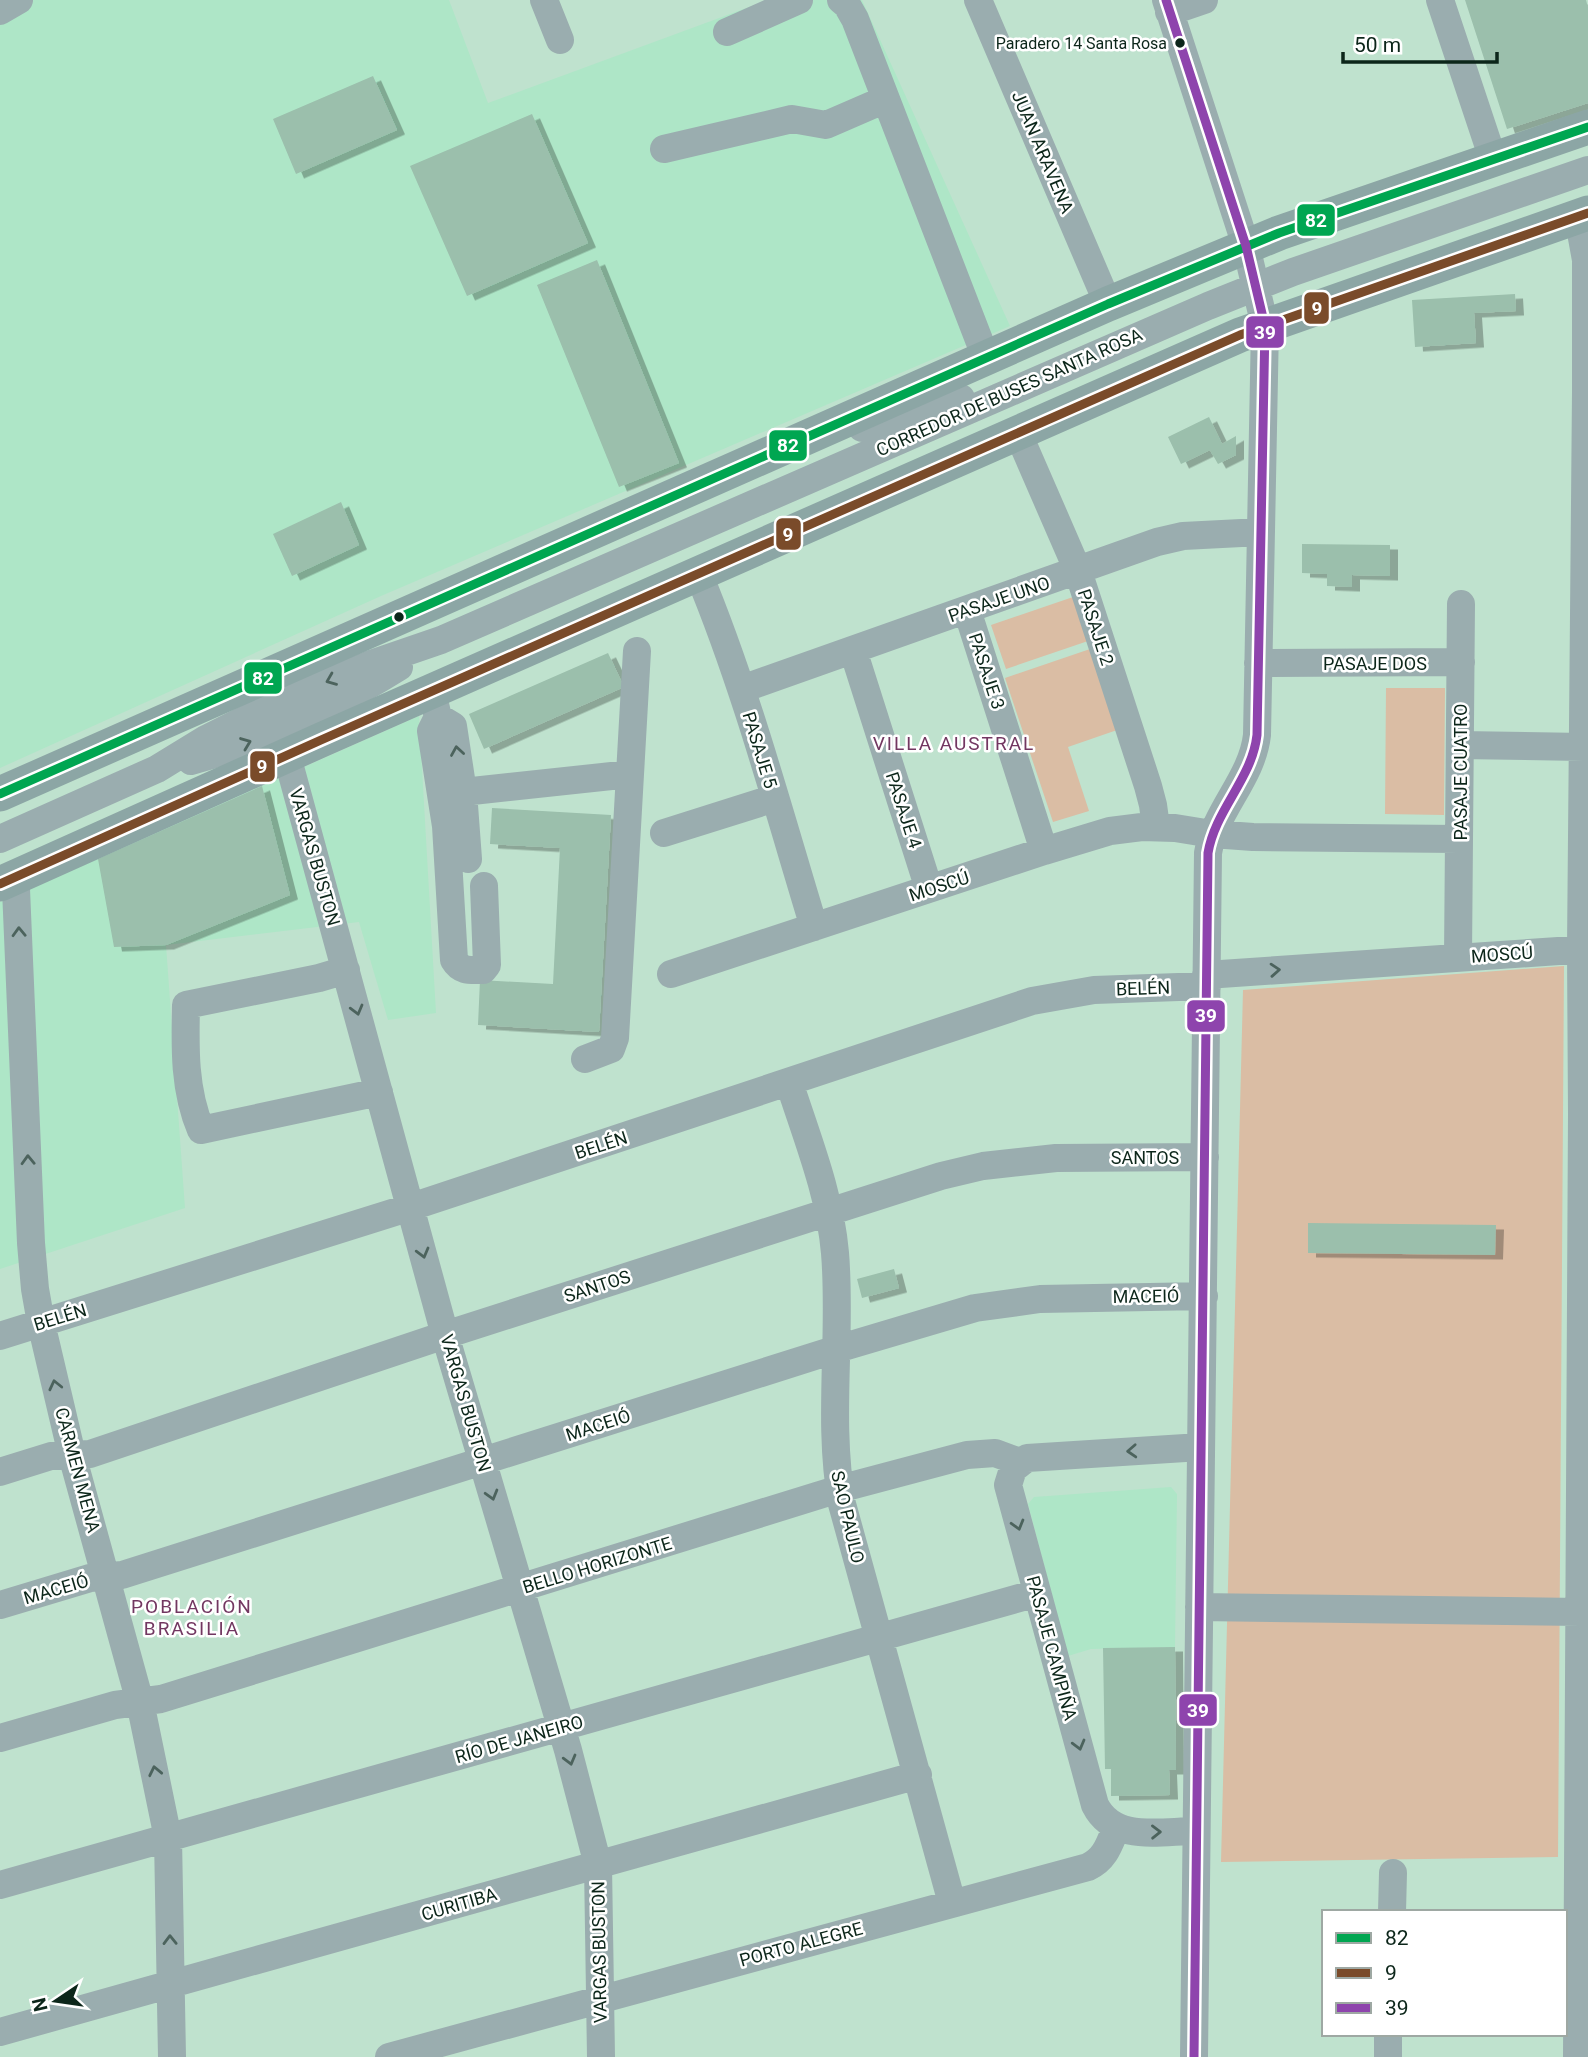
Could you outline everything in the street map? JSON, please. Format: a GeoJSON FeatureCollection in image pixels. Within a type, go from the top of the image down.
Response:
{"type":"FeatureCollection","features":[{"type":"Feature","properties":{"kind":"main road"},"geometry":{"type":"LineString","coordinates":[[0,794],[1108,304],[1246,246],[1588,127]]}},
{"type":"Feature","properties":{"kind":"main road"},"geometry":{"type":"LineString","coordinates":[[8,881],[287,755],[435,705],[699,575],[1265,326],[1583,215]]}},
{"type":"Feature","properties":{"kind":"street"},"geometry":{"type":"LineString","coordinates":[[0,11],[19,0]]}},
{"type":"Feature","properties":{"kind":"street"},"geometry":{"type":"LineString","coordinates":[[544,0],[560,40]]}},
{"type":"Feature","properties":{"kind":"street"},"geometry":{"type":"LineString","coordinates":[[727,32],[799,0]]}},
{"type":"Feature","properties":{"kind":"street"},"geometry":{"type":"LineString","coordinates":[[841,0],[855,19],[986,358]]}},
{"type":"Feature","properties":{"kind":"street","name":"JUAN ARAVENA"},"geometry":{"type":"LineString","coordinates":[[978,0],[1108,304]]}},
{"type":"Feature","properties":{"kind":"street"},"geometry":{"type":"LineString","coordinates":[[1194,2057],[1208,853],[1212,834],[1253,755],[1257,734],[1265,326],[1246,246],[1168,6],[1204,0]]}},
{"type":"Feature","properties":{"kind":"street"},"geometry":{"type":"LineString","coordinates":[[1440,0],[1493,159]]}},
{"type":"Feature","properties":{"kind":"street"},"geometry":{"type":"LineString","coordinates":[[664,149],[792,119],[826,125],[886,99]]}},
{"type":"Feature","properties":{"kind":"street","name":"CORREDOR DE BUSES SANTA ROSA"},"geometry":{"type":"LineString","coordinates":[[0,839],[157,769],[218,753],[259,738],[330,706],[383,677],[441,640],[1256,286],[1588,170]]}},
{"type":"Feature","properties":{"kind":"street"},"geometry":{"type":"LineString","coordinates":[[1577,2057],[1583,1931],[1586,260],[1583,215]]}},
{"type":"Feature","properties":{"kind":"street"},"geometry":{"type":"LineString","coordinates":[[754,462],[820,445],[931,406],[1045,377]]}},
{"type":"Feature","properties":{"kind":"street","name":"PASAJE 2"},"geometry":{"type":"LineString","coordinates":[[1018,433],[1078,571],[1148,786],[1156,827]]}},
{"type":"Feature","properties":{"kind":"street","name":"PASAJE UNO"},"geometry":{"type":"LineString","coordinates":[[742,689],[1171,538],[1261,532]]}},
{"type":"Feature","properties":{"kind":"street","name":"PASAJE 5"},"geometry":{"type":"LineString","coordinates":[[699,575],[719,622],[742,689],[814,927]]}},
{"type":"Feature","properties":{"kind":"street","name":"PASAJE CUATRO"},"geometry":{"type":"LineString","coordinates":[[1458,948],[1461,604]]}},
{"type":"Feature","properties":{"kind":"street","name":"PASAJE 3"},"geometry":{"type":"LineString","coordinates":[[967,610],[1044,851]]}},
{"type":"Feature","properties":{"kind":"street","name":"PASAJE 4"},"geometry":{"type":"LineString","coordinates":[[853,650],[929,889]]}},
{"type":"Feature","properties":{"kind":"street"},"geometry":{"type":"LineString","coordinates":[[584,1059],[611,1049],[615,1038],[637,651]]}},
{"type":"Feature","properties":{"kind":"street","name":"PASAJE DOS"},"geometry":{"type":"LineString","coordinates":[[1258,663],[1461,662]]}},
{"type":"Feature","properties":{"kind":"street"},"geometry":{"type":"LineString","coordinates":[[435,705],[431,731],[452,794],[468,859]]}},
{"type":"Feature","properties":{"kind":"street"},"geometry":{"type":"LineString","coordinates":[[1460,745],[1584,747]]}},
{"type":"Feature","properties":{"kind":"street","name":"VARGAS BUSTON"},"geometry":{"type":"LineString","coordinates":[[287,755],[445,1335],[561,1727],[598,1866],[601,2057]]}},
{"type":"Feature","properties":{"kind":"street"},"geometry":{"type":"LineString","coordinates":[[452,794],[630,774]]}},
{"type":"Feature","properties":{"kind":"street"},"geometry":{"type":"LineString","coordinates":[[452,794],[446,826],[454,960],[458,967],[467,971],[483,970],[487,965],[484,887]]}},
{"type":"Feature","properties":{"kind":"street"},"geometry":{"type":"LineString","coordinates":[[664,833],[775,798]]}},
{"type":"Feature","properties":{"kind":"street","name":"MOSCÚ"},"geometry":{"type":"LineString","coordinates":[[671,974],[1110,831],[1156,827],[1212,834]]}},
{"type":"Feature","properties":{"kind":"street"},"geometry":{"type":"LineString","coordinates":[[1212,834],[1459,839]]}},
{"type":"Feature","properties":{"kind":"street","name":"CARMEN MENA"},"geometry":{"type":"LineString","coordinates":[[8,881],[31,1244],[41,1323],[72,1455],[140,1702],[168,1838],[172,2057]]}},
{"type":"Feature","properties":{"kind":"street","name":"MOSCÚ"},"geometry":{"type":"LineString","coordinates":[[1206,980],[1458,948],[1585,949]]}},
{"type":"Feature","properties":{"kind":"street"},"geometry":{"type":"LineString","coordinates":[[346,970],[186,1005],[185,1063],[192,1105],[201,1130],[379,1092]]}},
{"type":"Feature","properties":{"kind":"street","name":"BELÉN"},"geometry":{"type":"LineString","coordinates":[[0,1336],[411,1207],[1032,1002],[1094,990],[1206,980]]}},
{"type":"Feature","properties":{"kind":"street","name":"SAO PAULO"},"geometry":{"type":"LineString","coordinates":[[789,1082],[829,1210],[836,1277],[834,1428],[839,1489],[952,1903]]}},
{"type":"Feature","properties":{"kind":"street","name":"SANTOS"},"geometry":{"type":"LineString","coordinates":[[0,1472],[51,1456],[90,1454],[445,1335],[941,1176],[1019,1161],[1056,1158],[1205,1157]]}},
{"type":"Feature","properties":{"kind":"street","name":"MACEIÓ"},"geometry":{"type":"LineString","coordinates":[[0,1605],[90,1578],[122,1575],[975,1308],[1071,1297],[1204,1296]]}},
{"type":"Feature","properties":{"kind":"street","name":"BELLO HORIZONTE"},"geometry":{"type":"LineString","coordinates":[[0,1738],[115,1705],[162,1699],[839,1489],[967,1455],[995,1453],[1020,1462],[1037,1457],[1201,1447]]}},
{"type":"Feature","properties":{"kind":"street","name":"PASAJE CAMPIÑA"},"geometry":{"type":"LineString","coordinates":[[1020,1462],[1009,1476],[1009,1494],[1096,1805],[1100,1815],[1116,1828]]}},
{"type":"Feature","properties":{"kind":"street","name":"RÍO DE JANEIRO"},"geometry":{"type":"LineString","coordinates":[[0,1885],[1037,1593]]}},
{"type":"Feature","properties":{"kind":"street"},"geometry":{"type":"LineString","coordinates":[[1199,1607],[1582,1599]]}},
{"type":"Feature","properties":{"kind":"street","name":"CURITIBA"},"geometry":{"type":"LineString","coordinates":[[0,2032],[918,1775]]}},
{"type":"Feature","properties":{"kind":"street"},"geometry":{"type":"LineString","coordinates":[[1116,1828],[1141,1832],[1196,1831]]}},
{"type":"Feature","properties":{"kind":"street","name":"PORTO ALEGRE"},"geometry":{"type":"LineString","coordinates":[[389,2057],[1088,1867],[1105,1854],[1116,1828]]}},
{"type":"Feature","properties":{"kind":"street"},"geometry":{"type":"LineString","coordinates":[[1392,1910],[1393,1872]]}},
{"type":"Feature","properties":{"kind":"street"},"geometry":{"type":"LineString","coordinates":[[1388,2036],[1388,2057]]}},
{"type":"Feature","properties":{"kind":"shaded area"},"geometry":{"type":"Polygon","coordinates":[[[0,0],[449,0],[488,103],[768,0],[862,0],[1010,326],[381,596],[0,768],[0,0]]]}},
{"type":"Feature","properties":{"kind":"shaded area"},"geometry":{"type":"Polygon","coordinates":[[[1073,597],[1088,641],[1006,669],[991,625],[1073,597]]]}},
{"type":"Feature","properties":{"kind":"shaded area"},"geometry":{"type":"Polygon","coordinates":[[[1093,648],[1120,729],[1068,747],[1089,811],[1053,822],[1005,678],[1093,648]]]}},
{"type":"Feature","properties":{"kind":"shaded area"},"geometry":{"type":"Polygon","coordinates":[[[1386,688],[1445,688],[1444,815],[1385,814],[1386,688]]]}},
{"type":"Feature","properties":{"kind":"shaded area"},"geometry":{"type":"Polygon","coordinates":[[[419,716],[436,1013],[388,1020],[359,922],[166,945],[185,1208],[0,1269],[0,902],[419,716]]]}},
{"type":"Feature","properties":{"kind":"shaded area"},"geometry":{"type":"Polygon","coordinates":[[[1564,966],[1558,1857],[1221,1862],[1243,990],[1564,966]]]}},
{"type":"Feature","properties":{"kind":"shaded area"},"geometry":{"type":"Polygon","coordinates":[[[1171,1487],[1177,1494],[1175,1647],[1091,1649],[1068,1656],[1028,1504],[1034,1497],[1171,1487]]]}},
{"type":"Feature","properties":{"kind":"building"},"geometry":{"type":"Polygon","coordinates":[[[1465,0],[1586,0],[1588,103],[1507,129],[1465,0]]]}},
{"type":"Feature","properties":{"kind":"building"},"geometry":{"type":"Polygon","coordinates":[[[373,76],[397,130],[296,174],[273,119],[373,76]]]}},
{"type":"Feature","properties":{"kind":"building"},"geometry":{"type":"Polygon","coordinates":[[[532,114],[588,243],[467,296],[410,166],[532,114]]]}},
{"type":"Feature","properties":{"kind":"building"},"geometry":{"type":"Polygon","coordinates":[[[597,260],[679,463],[619,487],[537,285],[597,260]]]}},
{"type":"Feature","properties":{"kind":"building"},"geometry":{"type":"Polygon","coordinates":[[[1515,294],[1516,311],[1474,313],[1476,343],[1415,347],[1412,300],[1515,294]]]}},
{"type":"Feature","properties":{"kind":"building"},"geometry":{"type":"Polygon","coordinates":[[[1209,417],[1222,444],[1236,436],[1236,455],[1218,464],[1210,450],[1181,464],[1168,437],[1209,417]]]}},
{"type":"Feature","properties":{"kind":"building"},"geometry":{"type":"Polygon","coordinates":[[[341,502],[359,545],[292,576],[273,534],[341,502]]]}},
{"type":"Feature","properties":{"kind":"building"},"geometry":{"type":"Polygon","coordinates":[[[1302,544],[1390,545],[1390,576],[1352,575],[1352,587],[1327,586],[1327,574],[1302,573],[1302,544]]]}},
{"type":"Feature","properties":{"kind":"building"},"geometry":{"type":"Polygon","coordinates":[[[608,653],[624,687],[484,749],[469,714],[608,653]]]}},
{"type":"Feature","properties":{"kind":"building"},"geometry":{"type":"Polygon","coordinates":[[[262,786],[290,895],[166,945],[114,947],[98,859],[262,786]]]}},
{"type":"Feature","properties":{"kind":"building"},"geometry":{"type":"Polygon","coordinates":[[[492,808],[611,815],[599,1032],[478,1025],[480,980],[553,984],[560,848],[490,844],[492,808]]]}},
{"type":"Feature","properties":{"kind":"building"},"geometry":{"type":"Polygon","coordinates":[[[1308,1223],[1496,1225],[1495,1255],[1308,1253],[1308,1223]]]}},
{"type":"Feature","properties":{"kind":"building"},"geometry":{"type":"Polygon","coordinates":[[[894,1269],[899,1288],[862,1298],[857,1279],[894,1269]]]}},
{"type":"Feature","properties":{"kind":"building"},"geometry":{"type":"Polygon","coordinates":[[[1175,1647],[1176,1770],[1169,1770],[1170,1795],[1111,1796],[1111,1769],[1105,1769],[1103,1648],[1175,1647]]]}},
{"type":"Feature","properties":{"kind":"transit line","name":"39"},"geometry":{"type":"LineString","coordinates":[[1166,0],[1246,246],[1265,326],[1257,735],[1248,766],[1218,823],[1208,853],[1194,2057]]}},
{"type":"Feature","properties":{"kind":"transit line","name":"82"},"geometry":{"type":"LineString","coordinates":[[0,794],[1108,304],[1279,233],[1588,127]]}},
{"type":"Feature","properties":{"kind":"transit line","name":"9"},"geometry":{"type":"LineString","coordinates":[[0,884],[1240,335],[1588,213]]}},
{"type":"Feature","properties":{"kind":"place","name":"Paradero 14 Santa Rosa"},"geometry":{"type":"Point","coordinates":[1180,43]}},
{"type":"Feature","properties":{"kind":"district","name":"VILLA AUSTRAL"},"geometry":{"type":"Point","coordinates":[954,743]}},
{"type":"Feature","properties":{"kind":"district","name":"POBLACIÓN BRASILIA"},"geometry":{"type":"Point","coordinates":[192,1617]}}]}
